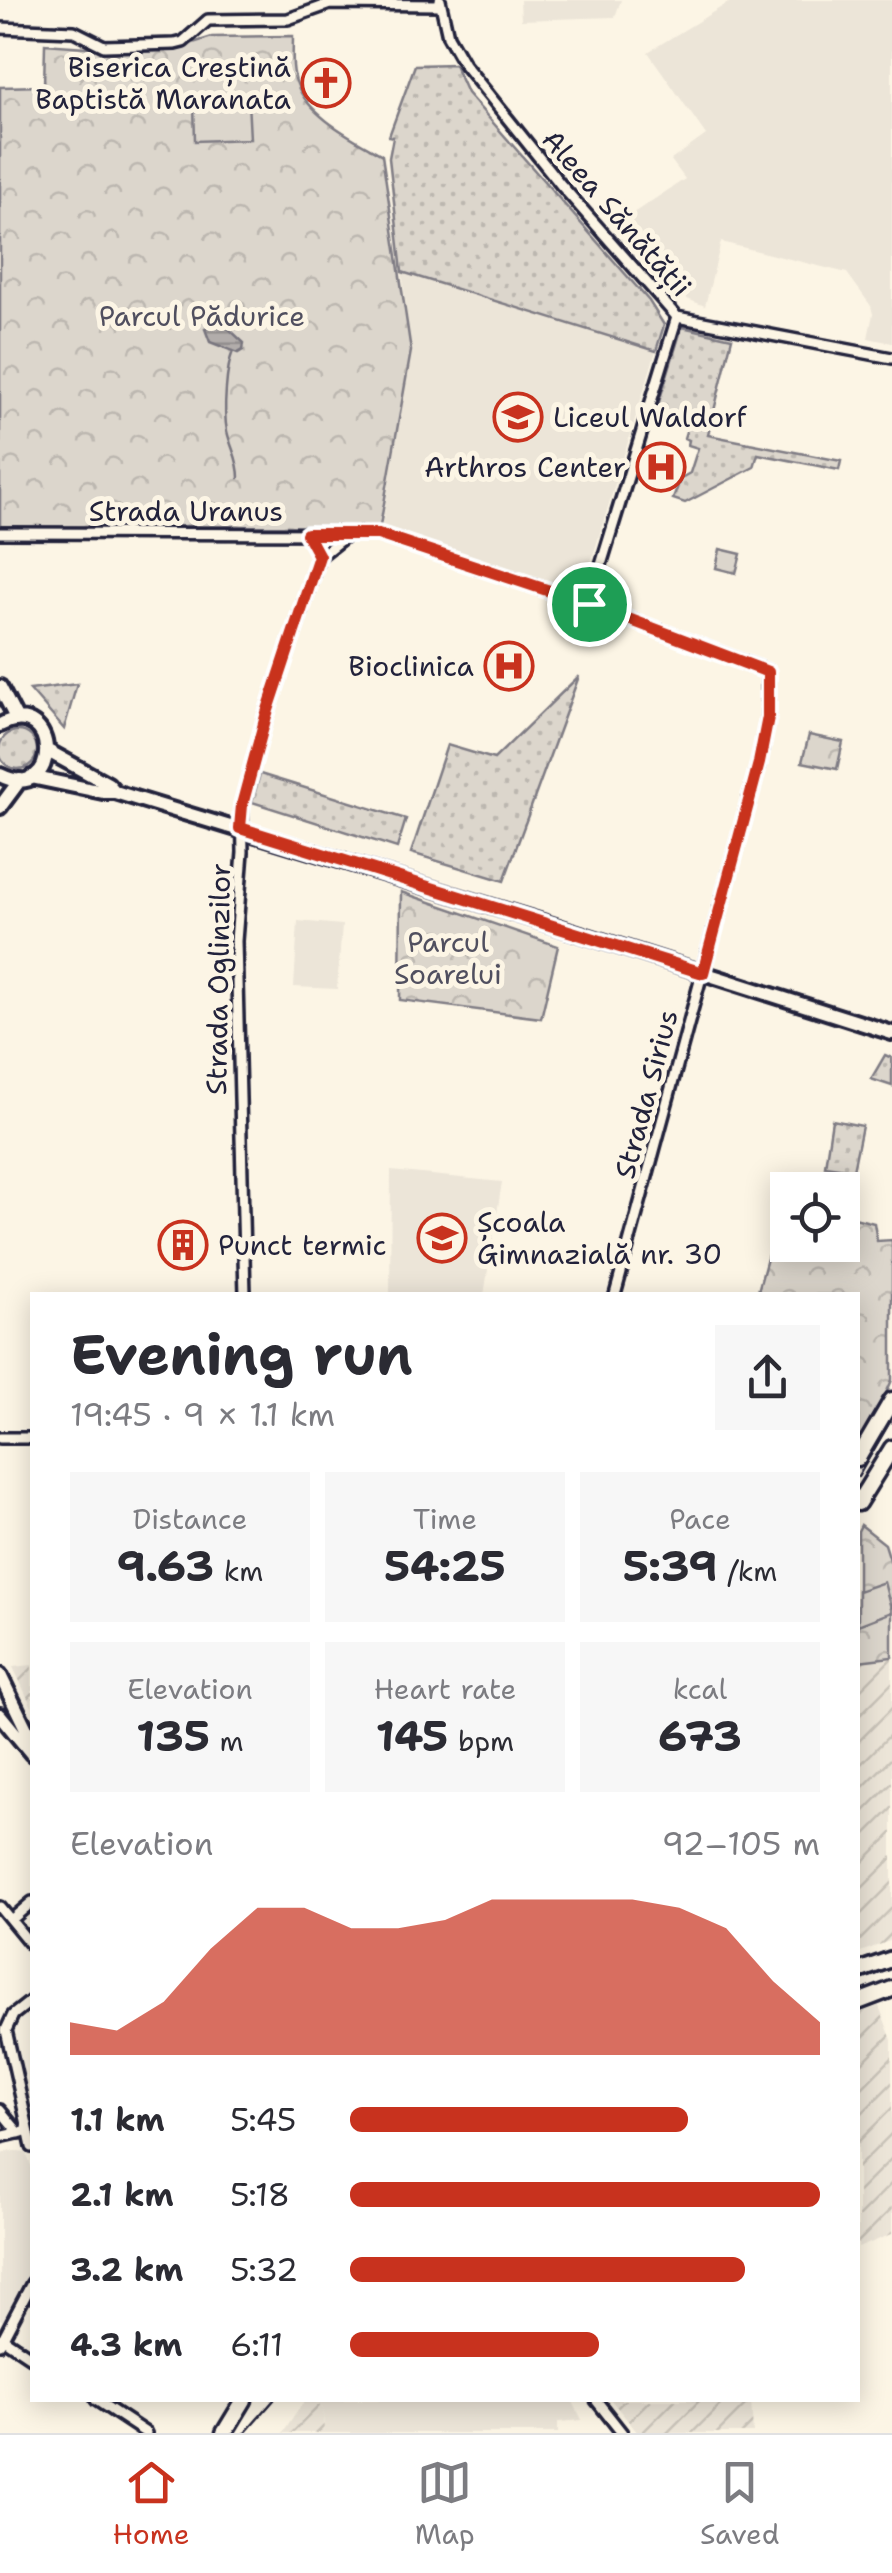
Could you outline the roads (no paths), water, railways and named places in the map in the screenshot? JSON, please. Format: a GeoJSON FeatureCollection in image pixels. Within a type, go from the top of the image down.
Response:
{"type":"FeatureCollection","features":[{"type":"Feature","properties":{"kind":"main road"},"geometry":{"type":"LineString","coordinates":[[860,1455],[892,1400]]}},
{"type":"Feature","properties":{"kind":"main road"},"geometry":{"type":"LineString","coordinates":[[860,1500],[892,1448]]}},
{"type":"Feature","properties":{"kind":"main road"},"geometry":{"type":"LineString","coordinates":[[860,1970],[892,1959]]}},
{"type":"Feature","properties":{"kind":"main road"},"geometry":{"type":"LineString","coordinates":[[860,2001],[892,1988]]}},
{"type":"Feature","properties":{"kind":"main road"},"geometry":{"type":"LineString","coordinates":[[224,2433],[245,2402]]}},
{"type":"Feature","properties":{"kind":"street"},"geometry":{"type":"LineString","coordinates":[[0,28],[74,31],[104,46],[175,44],[208,20],[288,19],[330,4],[440,2]]}},
{"type":"Feature","properties":{"kind":"street","name":"Aleea Sănătății"},"geometry":{"type":"LineString","coordinates":[[440,2],[448,36],[464,64],[561,185],[677,318],[892,358]]}},
{"type":"Feature","properties":{"kind":"street"},"geometry":{"type":"LineString","coordinates":[[589,604],[677,318]]}},
{"type":"Feature","properties":{"kind":"street","name":"Strada Uranus"},"geometry":{"type":"LineString","coordinates":[[0,533],[378,534],[589,604],[768,672]]}},
{"type":"Feature","properties":{"kind":"street"},"geometry":{"type":"LineString","coordinates":[[307,534],[319,556],[350,533]]}},
{"type":"Feature","properties":{"kind":"street","name":"Strada Oglinzilor"},"geometry":{"type":"LineString","coordinates":[[245,1292],[236,941],[242,805],[266,716],[319,556]]}},
{"type":"Feature","properties":{"kind":"street","name":"Strada Sirius"},"geometry":{"type":"LineString","coordinates":[[616,1292],[759,763],[768,717],[768,672]]}},
{"type":"Feature","properties":{"kind":"street"},"geometry":{"type":"LineString","coordinates":[[0,686],[18,720]]}},
{"type":"Feature","properties":{"kind":"street"},"geometry":{"type":"LineString","coordinates":[[0,725],[27,721],[42,732],[48,751],[43,766],[0,807]]}},
{"type":"Feature","properties":{"kind":"street"},"geometry":{"type":"LineString","coordinates":[[48,751],[108,784],[115,792]]}},
{"type":"Feature","properties":{"kind":"street"},"geometry":{"type":"LineString","coordinates":[[0,775],[115,792],[240,828],[892,1033]]}},
{"type":"Feature","properties":{"kind":"street"},"geometry":{"type":"LineString","coordinates":[[0,1438],[30,1438]]}},
{"type":"Feature","properties":{"kind":"street"},"geometry":{"type":"LineString","coordinates":[[0,1674],[30,1736]]}},
{"type":"Feature","properties":{"kind":"street"},"geometry":{"type":"LineString","coordinates":[[0,1715],[30,1752]]}},
{"type":"Feature","properties":{"kind":"street"},"geometry":{"type":"LineString","coordinates":[[11,1920],[30,1904]]}},
{"type":"Feature","properties":{"kind":"street"},"geometry":{"type":"LineString","coordinates":[[0,1907],[30,1944]]}},
{"type":"Feature","properties":{"kind":"street"},"geometry":{"type":"LineString","coordinates":[[24,2132],[6,2030],[13,2015],[30,2002]]}},
{"type":"Feature","properties":{"kind":"street"},"geometry":{"type":"LineString","coordinates":[[0,2110],[30,2142]]}},
{"type":"Feature","properties":{"kind":"street"},"geometry":{"type":"LineString","coordinates":[[0,2136],[24,2132]]}},
{"type":"Feature","properties":{"kind":"street"},"geometry":{"type":"LineString","coordinates":[[30,2287],[1,2340],[30,2357]]}},
{"type":"Feature","properties":{"kind":"street"},"geometry":{"type":"LineString","coordinates":[[99,2402],[146,2433]]}},
{"type":"Feature","properties":{"kind":"street"},"geometry":{"type":"LineString","coordinates":[[598,2402],[622,2433]]}},
{"type":"Feature","properties":{"kind":"waterway"},"geometry":{"type":"LineString","coordinates":[[233,351],[225,413],[239,478]]}},
{"type":"Feature","properties":{"kind":"tram line"},"geometry":{"type":"LineString","coordinates":[[860,1474],[892,1418]]}},
{"type":"Feature","properties":{"kind":"tram line"},"geometry":{"type":"LineString","coordinates":[[860,1980],[892,1968]]}},
{"type":"Feature","properties":{"kind":"tram line"},"geometry":{"type":"LineString","coordinates":[[245,2433],[272,2402]]}},
{"type":"Feature","properties":{"kind":"place","name":"Biserica Creștină Baptistă Maranata"},"geometry":{"type":"Point","coordinates":[326,83]}},
{"type":"Feature","properties":{"kind":"place","name":"Liceul Waldorf"},"geometry":{"type":"Point","coordinates":[518,417]}},
{"type":"Feature","properties":{"kind":"place","name":"Arthros Center"},"geometry":{"type":"Point","coordinates":[661,467]}},
{"type":"Feature","properties":{"kind":"place","name":"Bioclinica"},"geometry":{"type":"Point","coordinates":[509,666]}},
{"type":"Feature","properties":{"kind":"place","name":"Școala Gimnazială nr. 30"},"geometry":{"type":"Point","coordinates":[442,1238]}},
{"type":"Feature","properties":{"kind":"place","name":"Punct termic"},"geometry":{"type":"Point","coordinates":[183,1245]}},
{"type":"Feature","properties":{"kind":"park label","name":"Parcul Pădurice"},"geometry":{"type":"Point","coordinates":[202,316]}},
{"type":"Feature","properties":{"kind":"park label","name":"Parcul Soarelui"},"geometry":{"type":"Point","coordinates":[448,958]}}]}
